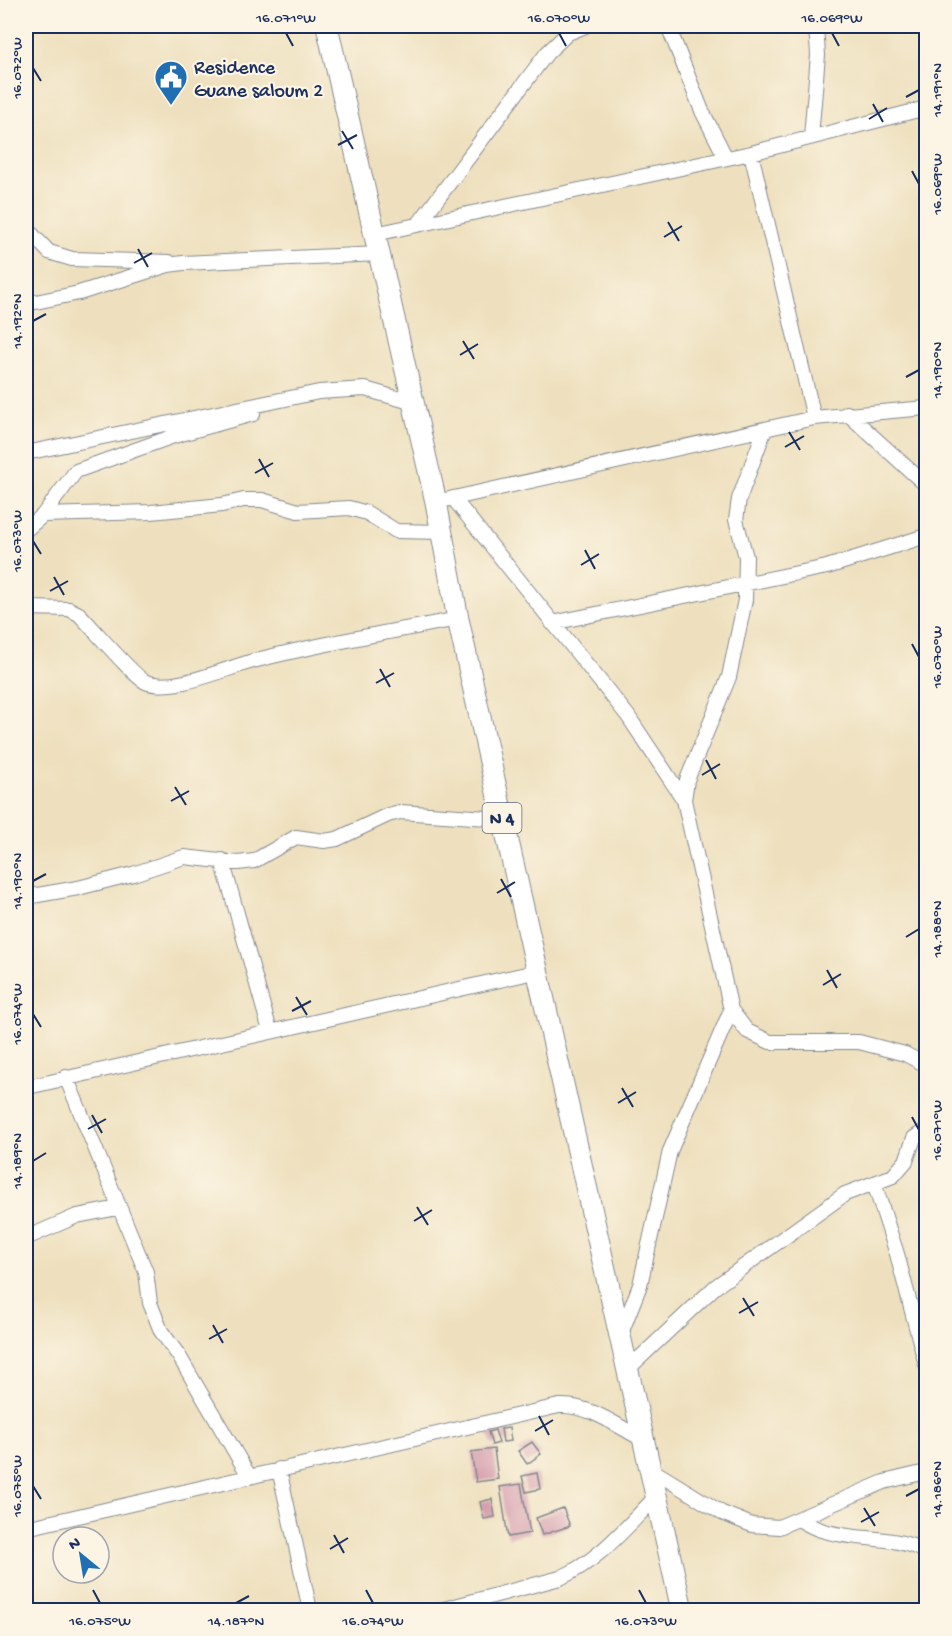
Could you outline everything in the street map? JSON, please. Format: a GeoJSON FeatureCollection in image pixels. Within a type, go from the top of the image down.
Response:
{"type":"FeatureCollection","features":[{"type":"Feature","properties":{"kind":"main road","name":"N 4"},"geometry":{"type":"LineString","coordinates":[[327,26],[414,403],[444,500],[442,532],[458,619],[620,1337],[646,1442],[682,1611]]}},
{"type":"Feature","properties":{"kind":"street"},"geometry":{"type":"LineString","coordinates":[[420,222],[547,53],[568,33],[585,26]]}},
{"type":"Feature","properties":{"kind":"street"},"geometry":{"type":"LineString","coordinates":[[668,26],[702,111],[726,158]]}},
{"type":"Feature","properties":{"kind":"street"},"geometry":{"type":"LineString","coordinates":[[811,137],[817,84],[816,26]]}},
{"type":"Feature","properties":{"kind":"street"},"geometry":{"type":"LineString","coordinates":[[26,304],[79,293],[168,265],[377,244],[420,222],[752,153],[927,108]]}},
{"type":"Feature","properties":{"kind":"street"},"geometry":{"type":"LineString","coordinates":[[752,153],[814,418]]}},
{"type":"Feature","properties":{"kind":"street"},"geometry":{"type":"LineString","coordinates":[[26,228],[50,252],[72,259],[183,263]]}},
{"type":"Feature","properties":{"kind":"street"},"geometry":{"type":"LineString","coordinates":[[26,453],[305,395],[365,389],[414,403]]}},
{"type":"Feature","properties":{"kind":"street"},"geometry":{"type":"LineString","coordinates":[[26,530],[43,515],[76,471],[174,436],[283,405],[305,395]]}},
{"type":"Feature","properties":{"kind":"street"},"geometry":{"type":"LineString","coordinates":[[925,407],[814,418],[444,500],[552,623],[628,716],[684,800],[731,1010],[747,1031],[770,1042],[859,1042],[905,1054],[927,1065]]}},
{"type":"Feature","properties":{"kind":"street"},"geometry":{"type":"LineString","coordinates":[[847,413],[927,485]]}},
{"type":"Feature","properties":{"kind":"street"},"geometry":{"type":"LineString","coordinates":[[684,800],[687,780],[729,677],[745,600],[746,584],[746,557],[736,520],[739,499],[765,429]]}},
{"type":"Feature","properties":{"kind":"street"},"geometry":{"type":"LineString","coordinates":[[43,515],[151,512],[222,506],[244,500],[262,500],[297,511],[349,508],[367,513],[396,531],[442,532]]}},
{"type":"Feature","properties":{"kind":"street"},"geometry":{"type":"LineString","coordinates":[[552,623],[827,567],[927,536]]}},
{"type":"Feature","properties":{"kind":"street"},"geometry":{"type":"LineString","coordinates":[[26,608],[60,608],[79,614],[134,673],[145,681],[159,684],[208,675],[266,658],[458,619]]}},
{"type":"Feature","properties":{"kind":"street"},"geometry":{"type":"LineString","coordinates":[[26,897],[78,888],[133,874],[184,857],[238,863],[254,861],[296,837],[324,841],[337,839],[388,815],[400,812],[502,819]]}},
{"type":"Feature","properties":{"kind":"street"},"geometry":{"type":"LineString","coordinates":[[222,860],[270,1031]]}},
{"type":"Feature","properties":{"kind":"street"},"geometry":{"type":"LineString","coordinates":[[26,1087],[539,971]]}},
{"type":"Feature","properties":{"kind":"street"},"geometry":{"type":"LineString","coordinates":[[620,1337],[640,1285],[670,1150],[731,1010]]}},
{"type":"Feature","properties":{"kind":"street"},"geometry":{"type":"LineString","coordinates":[[66,1077],[146,1272],[150,1303],[161,1331],[179,1356],[249,1476]]}},
{"type":"Feature","properties":{"kind":"street"},"geometry":{"type":"LineString","coordinates":[[629,1368],[715,1287],[845,1194],[893,1176],[906,1161],[914,1138],[927,1130]]}},
{"type":"Feature","properties":{"kind":"street"},"geometry":{"type":"LineString","coordinates":[[874,1183],[897,1254],[927,1365]]}},
{"type":"Feature","properties":{"kind":"street"},"geometry":{"type":"LineString","coordinates":[[26,1238],[77,1216],[118,1208]]}},
{"type":"Feature","properties":{"kind":"street"},"geometry":{"type":"LineString","coordinates":[[26,1528],[559,1406],[576,1405],[589,1410],[646,1442]]}},
{"type":"Feature","properties":{"kind":"street"},"geometry":{"type":"LineString","coordinates":[[279,1469],[310,1611]]}},
{"type":"Feature","properties":{"kind":"street"},"geometry":{"type":"LineString","coordinates":[[652,1470],[722,1513],[752,1525],[779,1527],[800,1520],[884,1482],[927,1472]]}},
{"type":"Feature","properties":{"kind":"street"},"geometry":{"type":"LineString","coordinates":[[440,1611],[560,1578],[579,1570],[596,1558],[657,1496]]}},
{"type":"Feature","properties":{"kind":"street"},"geometry":{"type":"LineString","coordinates":[[800,1520],[822,1531],[899,1541],[927,1552]]}},
{"type":"Feature","properties":{"kind":"building"},"geometry":{"type":"Polygon","coordinates":[[[509,1428],[511,1441],[503,1442],[501,1429],[509,1428]]]}},
{"type":"Feature","properties":{"kind":"building"},"geometry":{"type":"Polygon","coordinates":[[[495,1430],[499,1443],[492,1445],[488,1432],[495,1430]]]}},
{"type":"Feature","properties":{"kind":"building"},"geometry":{"type":"Polygon","coordinates":[[[532,1442],[541,1454],[527,1464],[518,1451],[532,1442]]]}},
{"type":"Feature","properties":{"kind":"building"},"geometry":{"type":"Polygon","coordinates":[[[494,1449],[498,1479],[476,1482],[471,1452],[494,1449]]]}},
{"type":"Feature","properties":{"kind":"building"},"geometry":{"type":"Polygon","coordinates":[[[537,1473],[540,1489],[526,1492],[522,1476],[537,1473]]]}},
{"type":"Feature","properties":{"kind":"building"},"geometry":{"type":"Polygon","coordinates":[[[521,1484],[530,1533],[508,1537],[500,1487],[521,1484]]]}},
{"type":"Feature","properties":{"kind":"building"},"geometry":{"type":"Polygon","coordinates":[[[492,1499],[495,1517],[484,1519],[480,1502],[492,1499]]]}},
{"type":"Feature","properties":{"kind":"building"},"geometry":{"type":"Polygon","coordinates":[[[563,1508],[570,1526],[542,1535],[536,1518],[563,1508]]]}},
{"type":"Feature","properties":{"kind":"place","name":"Residence Guane saloum 2"},"geometry":{"type":"Point","coordinates":[171,106]}}]}
